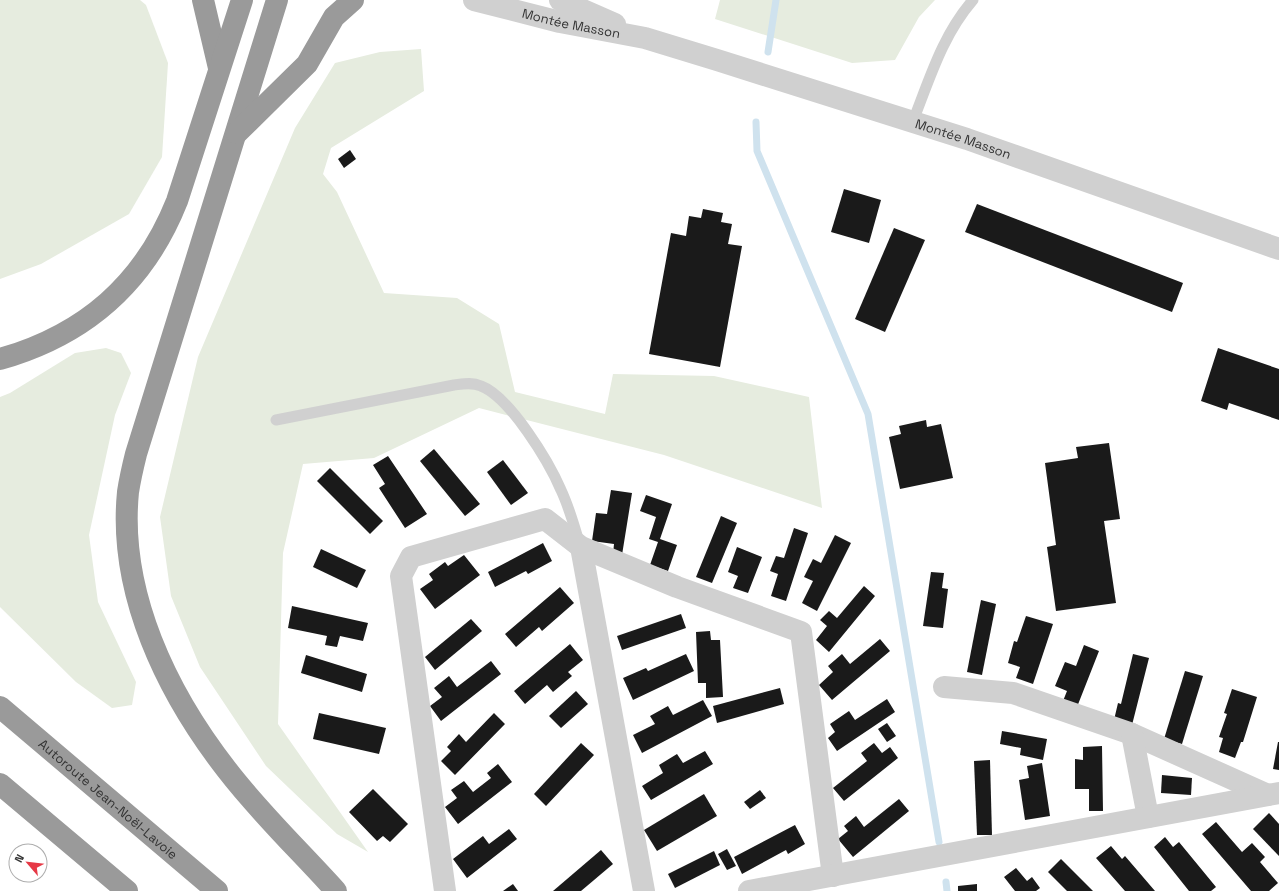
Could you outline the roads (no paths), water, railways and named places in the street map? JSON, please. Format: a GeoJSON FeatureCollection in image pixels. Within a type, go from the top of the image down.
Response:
{"type":"FeatureCollection","features":[{"type":"Feature","properties":{"kind":"highway"},"geometry":{"type":"LineString","coordinates":[[203,0],[220,69]]}},
{"type":"Feature","properties":{"kind":"highway"},"geometry":{"type":"LineString","coordinates":[[0,359],[34,349],[81,324],[107,304],[141,267],[159,240],[174,208],[242,0]]}},
{"type":"Feature","properties":{"kind":"highway"},"geometry":{"type":"LineString","coordinates":[[277,0],[136,454],[128,492],[127,513],[132,571],[136,594],[150,635],[168,676],[188,713],[214,752],[240,786],[336,891]]}},
{"type":"Feature","properties":{"kind":"highway"},"geometry":{"type":"LineString","coordinates":[[235,135],[306,64],[334,17],[353,0]]}},
{"type":"Feature","properties":{"kind":"highway","name":"Autoroute Jean-Noël-Lavoie"},"geometry":{"type":"LineString","coordinates":[[0,707],[217,891]]}},
{"type":"Feature","properties":{"kind":"highway"},"geometry":{"type":"LineString","coordinates":[[0,784],[127,891]]}},
{"type":"Feature","properties":{"kind":"street","name":"Montée Masson"},"geometry":{"type":"LineString","coordinates":[[474,0],[560,22],[645,38],[913,121],[1279,248]]}},
{"type":"Feature","properties":{"kind":"street","name":"Montée Masson"},"geometry":{"type":"LineString","coordinates":[[560,0],[645,38]]}},
{"type":"Feature","properties":{"kind":"street"},"geometry":{"type":"LineString","coordinates":[[445,891],[401,576],[411,557],[546,519],[581,547],[677,587],[801,632],[833,876]]}},
{"type":"Feature","properties":{"kind":"street"},"geometry":{"type":"LineString","coordinates":[[581,547],[644,891]]}},
{"type":"Feature","properties":{"kind":"street"},"geometry":{"type":"LineString","coordinates":[[944,687],[1013,693],[1132,734],[1274,794]]}},
{"type":"Feature","properties":{"kind":"street"},"geometry":{"type":"LineString","coordinates":[[1132,734],[1148,817]]}},
{"type":"Feature","properties":{"kind":"street"},"geometry":{"type":"LineString","coordinates":[[749,891],[1274,794]]}},
{"type":"Feature","properties":{"kind":"lane"},"geometry":{"type":"LineString","coordinates":[[913,121],[942,46],[964,11],[974,0]]}},
{"type":"Feature","properties":{"kind":"lane"},"geometry":{"type":"LineString","coordinates":[[276,420],[454,385],[469,383],[479,385],[496,395],[507,406],[524,428],[543,457],[561,489],[581,547]]}},
{"type":"Feature","properties":{"kind":"waterway"},"geometry":{"type":"LineString","coordinates":[[768,52],[776,0]]}},
{"type":"Feature","properties":{"kind":"waterway"},"geometry":{"type":"LineString","coordinates":[[756,122],[757,151],[868,414],[939,842]]}},
{"type":"Feature","properties":{"kind":"waterway"},"geometry":{"type":"LineString","coordinates":[[946,882],[947,891]]}}]}
